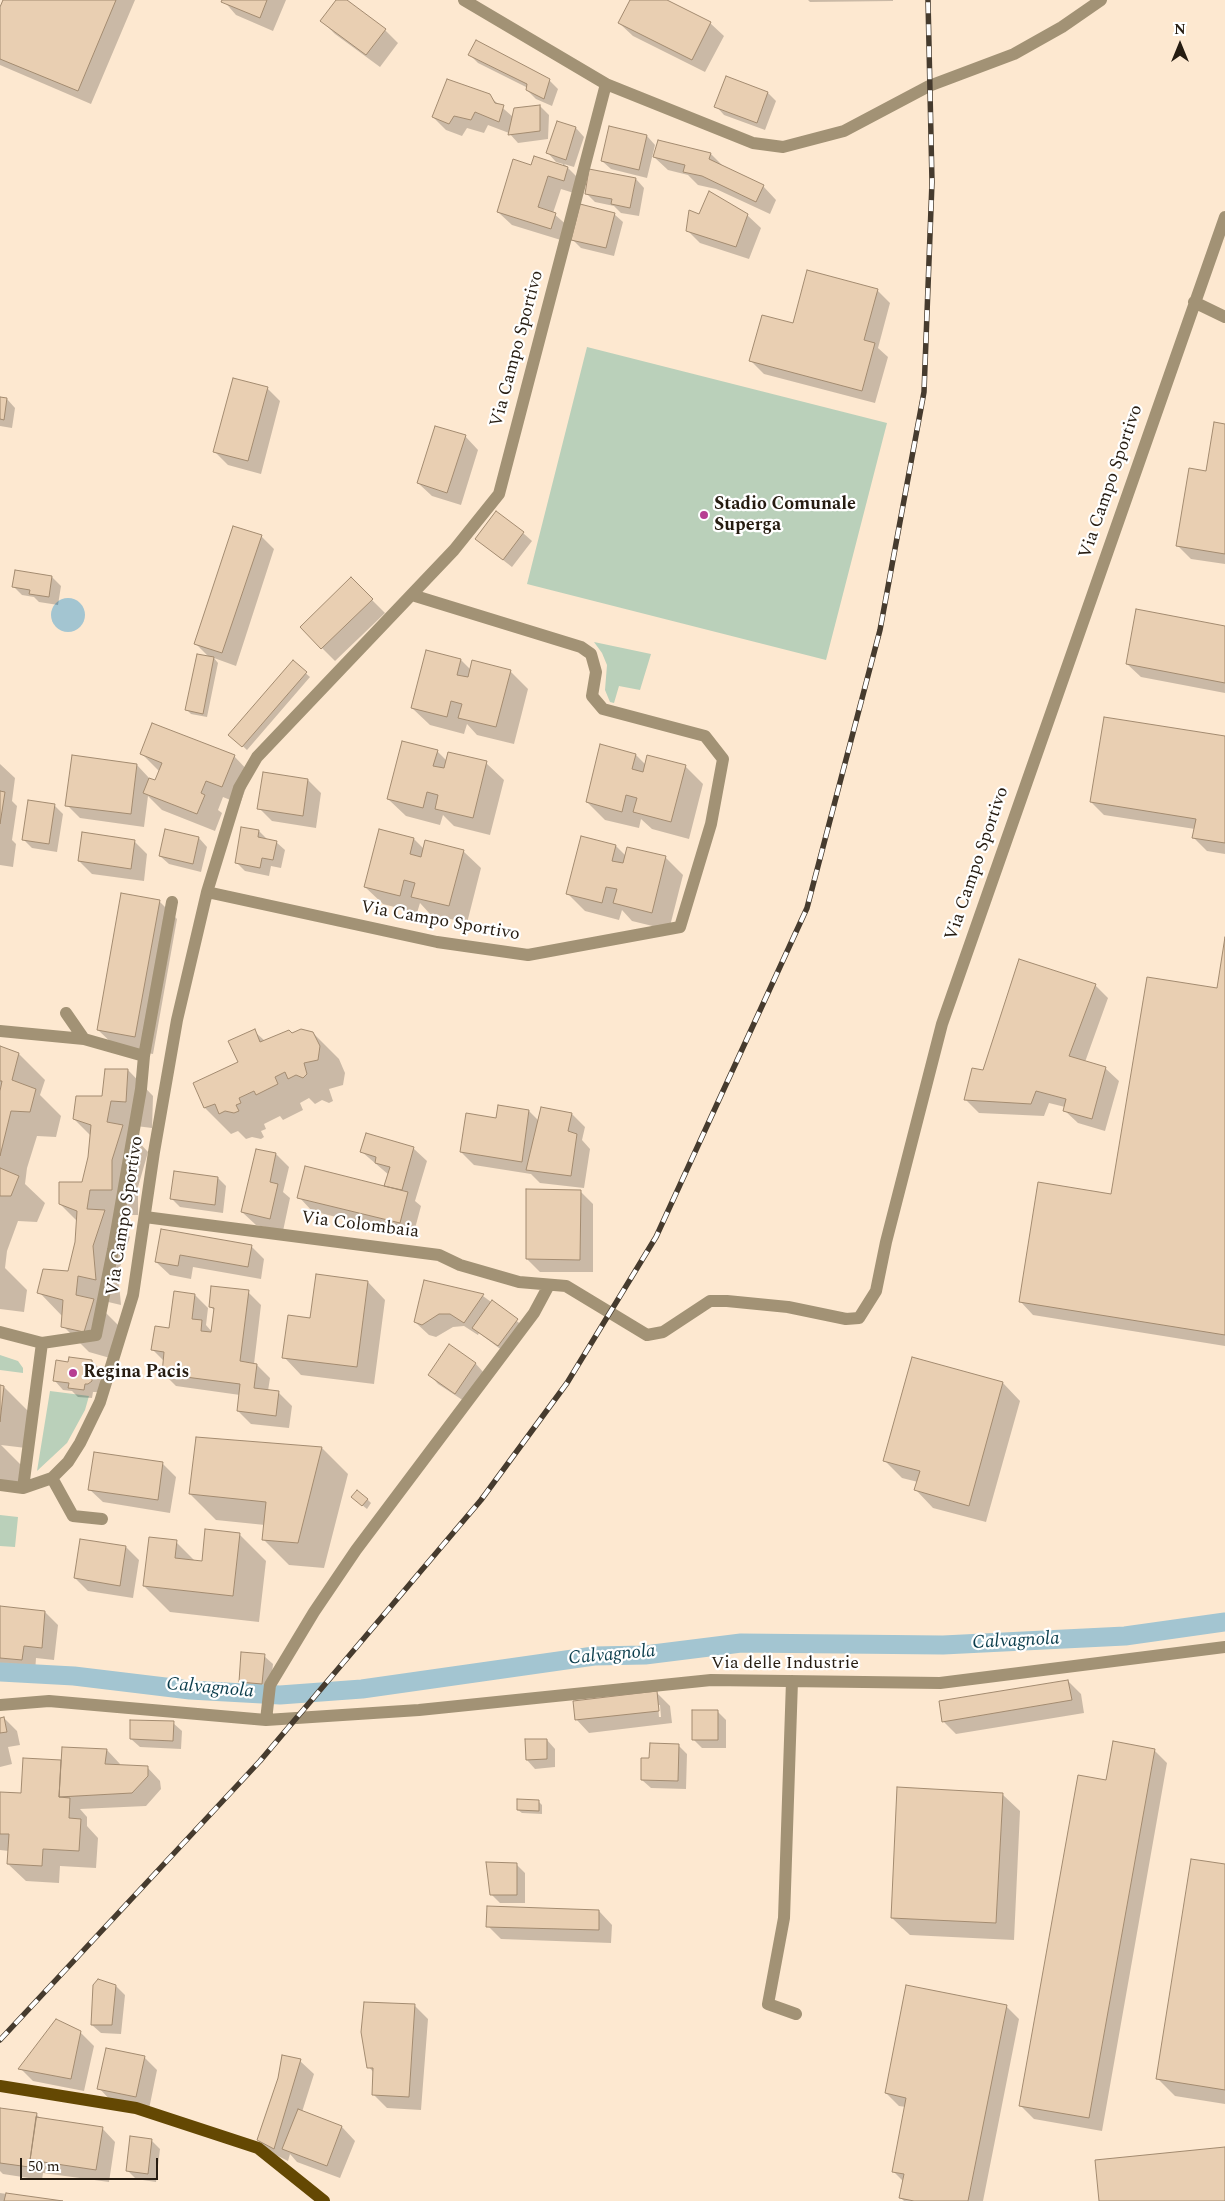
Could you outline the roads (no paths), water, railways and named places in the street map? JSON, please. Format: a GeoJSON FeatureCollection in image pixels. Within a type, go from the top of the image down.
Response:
{"type":"FeatureCollection","features":[{"type":"Feature","properties":{"kind":"main road"},"geometry":{"type":"LineString","coordinates":[[3,2090],[136,2108],[258,2148],[324,2201]]}},
{"type":"Feature","properties":{"kind":"street"},"geometry":{"type":"LineString","coordinates":[[465,1],[606,84],[753,143],[783,147],[844,131],[930,86],[1014,54],[1062,27],[1101,0]]}},
{"type":"Feature","properties":{"kind":"street","name":"Via Campo Sportivo"},"geometry":{"type":"LineString","coordinates":[[0,1485],[23,1488],[52,1478],[68,1462],[80,1444],[100,1402],[133,1295],[177,1020],[207,892],[239,788],[257,756],[454,550],[498,494],[606,84]]}},
{"type":"Feature","properties":{"kind":"street","name":"Via Campo Sportivo"},"geometry":{"type":"LineString","coordinates":[[566,1286],[647,1335],[663,1332],[710,1302],[727,1301],[788,1307],[846,1319],[859,1318],[867,1307],[876,1291],[886,1242],[942,1024],[1225,217]]}},
{"type":"Feature","properties":{"kind":"street"},"geometry":{"type":"LineString","coordinates":[[1194,302],[1225,317]]}},
{"type":"Feature","properties":{"kind":"street","name":"Via Campo Sportivo"},"geometry":{"type":"LineString","coordinates":[[207,892],[437,942],[528,955],[680,927],[711,824],[723,759],[705,736],[603,709],[592,696],[596,672],[591,654],[581,647],[412,595]]}},
{"type":"Feature","properties":{"kind":"street"},"geometry":{"type":"LineString","coordinates":[[0,1332],[42,1343],[96,1336],[122,1202],[141,1089],[144,1056],[172,902]]}},
{"type":"Feature","properties":{"kind":"street"},"geometry":{"type":"LineString","coordinates":[[66,1013],[84,1039]]}},
{"type":"Feature","properties":{"kind":"street"},"geometry":{"type":"LineString","coordinates":[[0,1031],[84,1039],[144,1056]]}},
{"type":"Feature","properties":{"kind":"street","name":"Via Colombaia"},"geometry":{"type":"LineString","coordinates":[[145,1217],[439,1255],[460,1265],[519,1282],[566,1286]]}},
{"type":"Feature","properties":{"kind":"street"},"geometry":{"type":"LineString","coordinates":[[266,1720],[270,1685],[314,1612],[356,1550],[528,1321],[550,1285]]}},
{"type":"Feature","properties":{"kind":"street"},"geometry":{"type":"LineString","coordinates":[[23,1488],[42,1343]]}},
{"type":"Feature","properties":{"kind":"street"},"geometry":{"type":"LineString","coordinates":[[52,1478],[73,1516],[102,1519]]}},
{"type":"Feature","properties":{"kind":"street","name":"Via delle Industrie"},"geometry":{"type":"LineString","coordinates":[[0,1705],[48,1701],[266,1720],[418,1710],[711,1680],[940,1683],[1225,1647]]}},
{"type":"Feature","properties":{"kind":"street"},"geometry":{"type":"LineString","coordinates":[[792,1681],[784,1918],[768,2004],[796,2014]]}},
{"type":"Feature","properties":{"kind":"water"},"geometry":{"type":"Polygon","coordinates":[[[68,598],[75,599],[80,603],[84,608],[84,622],[80,627],[75,631],[68,632],[61,631],[56,627],[52,622],[51,615],[52,608],[56,603],[61,599],[68,598]]]}},
{"type":"Feature","properties":{"kind":"waterway","name":"Calvagnola"},"geometry":{"type":"LineString","coordinates":[[0,1672],[74,1676],[190,1690],[280,1695],[362,1689],[594,1656],[645,1655],[741,1643],[943,1645],[1125,1636],[1225,1622]]}},
{"type":"Feature","properties":{"kind":"railway"},"geometry":{"type":"LineString","coordinates":[[0,2040],[260,1761],[481,1500],[567,1383],[656,1237],[807,908],[880,630],[924,392],[932,182],[928,0]]}},
{"type":"Feature","properties":{"kind":"place","name":"Stadio Comunale Superga"},"geometry":{"type":"Point","coordinates":[704,515]}},
{"type":"Feature","properties":{"kind":"place","name":"Regina Pacis"},"geometry":{"type":"Point","coordinates":[73,1373]}}]}
